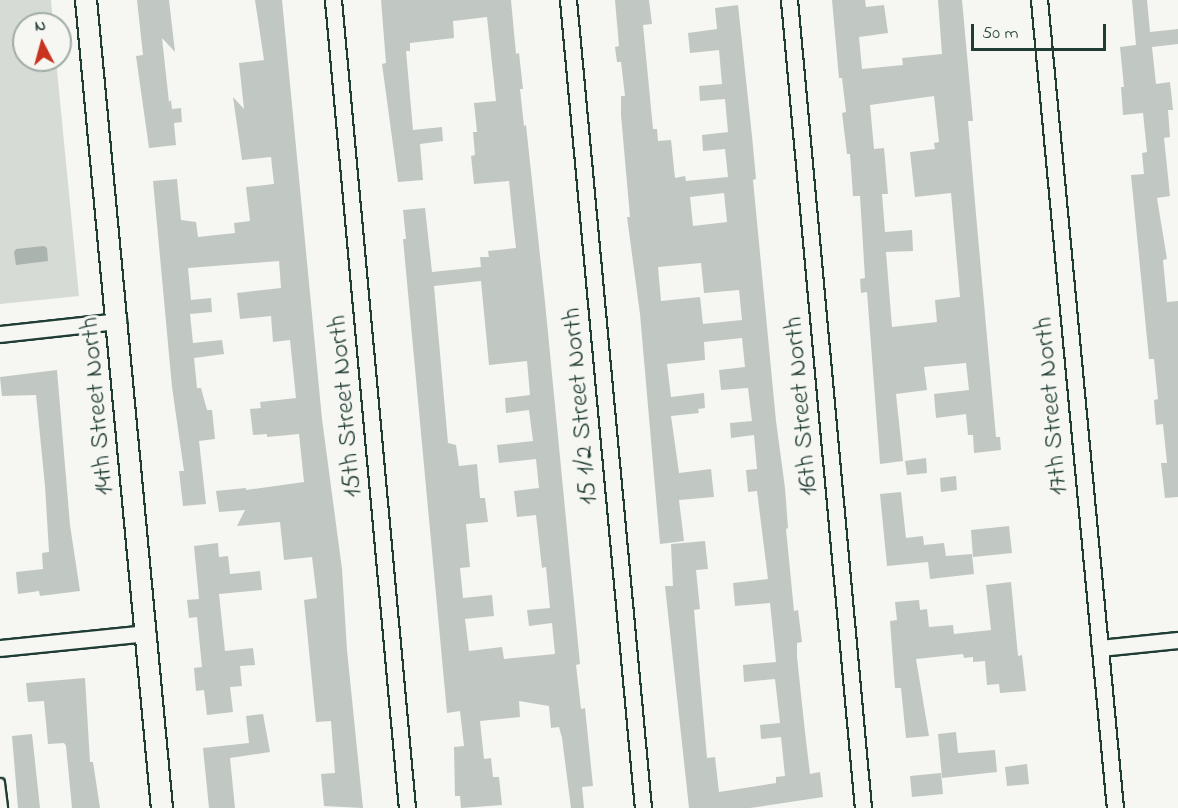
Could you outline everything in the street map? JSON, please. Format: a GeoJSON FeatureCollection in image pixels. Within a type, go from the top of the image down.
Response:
{"type":"FeatureCollection","features":[{"type":"Feature","properties":{"kind":"street","name":"14th Street North"},"geometry":{"type":"LineString","coordinates":[[86,0],[162,808]]}},
{"type":"Feature","properties":{"kind":"street","name":"15th Street North"},"geometry":{"type":"LineString","coordinates":[[333,0],[407,808]]}},
{"type":"Feature","properties":{"kind":"street","name":"15 1/2 Street North"},"geometry":{"type":"LineString","coordinates":[[568,0],[643,808]]}},
{"type":"Feature","properties":{"kind":"street","name":"16th Street North"},"geometry":{"type":"LineString","coordinates":[[789,0],[864,808]]}},
{"type":"Feature","properties":{"kind":"street","name":"17th Street North"},"geometry":{"type":"LineString","coordinates":[[1039,0],[1115,808]]}},
{"type":"Feature","properties":{"kind":"street"},"geometry":{"type":"LineString","coordinates":[[0,334],[118,321]]}},
{"type":"Feature","properties":{"kind":"street"},"geometry":{"type":"LineString","coordinates":[[0,648],[147,633]]}},
{"type":"Feature","properties":{"kind":"street"},"geometry":{"type":"LineString","coordinates":[[1100,648],[1178,640]]}},
{"type":"Feature","properties":{"kind":"lane"},"geometry":{"type":"LineString","coordinates":[[0,783],[3,808]]}},
{"type":"Feature","properties":{"kind":"shaded area"},"geometry":{"type":"Polygon","coordinates":[[[0,0],[51,0],[52,12],[12,12],[12,72],[57,72],[79,296],[0,304],[0,0]]]}},
{"type":"Feature","properties":{"kind":"shaded area"},"geometry":{"type":"Polygon","coordinates":[[[44,246],[47,248],[48,261],[16,265],[14,252],[16,249],[44,246]]]}},
{"type":"Feature","properties":{"kind":"building"},"geometry":{"type":"Polygon","coordinates":[[[137,0],[169,0],[175,52],[162,38],[169,102],[171,100],[172,109],[181,108],[182,122],[174,123],[176,145],[149,148],[136,56],[143,55],[137,0]]]}},
{"type":"Feature","properties":{"kind":"building"},"geometry":{"type":"Polygon","coordinates":[[[255,0],[282,0],[322,419],[342,569],[347,650],[363,808],[324,806],[321,774],[335,773],[331,721],[316,722],[304,600],[317,598],[312,557],[284,560],[280,522],[237,526],[245,510],[219,512],[216,491],[246,488],[246,490],[304,482],[299,434],[267,437],[267,434],[253,435],[250,409],[261,408],[260,402],[296,398],[290,340],[273,342],[271,316],[240,319],[237,293],[281,288],[279,261],[188,268],[191,300],[211,298],[212,312],[190,314],[193,343],[222,340],[224,354],[194,358],[197,388],[201,388],[207,410],[212,410],[215,439],[199,441],[206,504],[183,506],[179,471],[184,471],[172,387],[153,181],[177,179],[181,220],[196,222],[198,237],[235,233],[234,223],[250,221],[246,187],[274,184],[271,157],[242,160],[233,97],[244,109],[239,63],[264,60],[255,0]]]}},
{"type":"Feature","properties":{"kind":"building"},"geometry":{"type":"Polygon","coordinates":[[[381,0],[511,0],[516,54],[519,53],[523,89],[520,89],[545,302],[580,664],[576,665],[581,709],[585,708],[593,786],[582,787],[584,808],[571,808],[562,738],[559,727],[551,728],[549,706],[519,701],[520,717],[480,721],[484,759],[491,758],[493,777],[499,777],[502,805],[461,808],[460,796],[455,796],[454,747],[464,746],[460,711],[447,713],[403,239],[406,239],[403,210],[425,208],[432,272],[481,267],[480,257],[489,257],[488,251],[516,248],[509,181],[474,184],[471,156],[475,155],[473,132],[477,132],[474,103],[496,101],[487,17],[453,21],[454,38],[410,43],[410,51],[406,51],[413,130],[442,127],[443,141],[420,144],[423,180],[398,182],[382,64],[386,63],[381,0]],[[481,281],[434,286],[448,443],[456,445],[459,466],[477,464],[480,498],[485,498],[488,522],[466,524],[470,567],[460,568],[463,598],[492,595],[494,616],[465,619],[469,651],[502,647],[504,659],[555,654],[552,623],[529,626],[527,610],[550,608],[546,567],[542,568],[536,515],[517,517],[514,491],[539,488],[536,459],[499,463],[497,445],[533,441],[529,410],[506,413],[505,398],[530,395],[527,361],[489,365],[481,281]]]}},
{"type":"Feature","properties":{"kind":"building"},"geometry":{"type":"Polygon","coordinates":[[[615,0],[649,0],[652,24],[643,25],[653,129],[657,129],[658,141],[671,140],[675,178],[685,176],[686,181],[728,177],[725,149],[703,151],[702,135],[728,132],[725,99],[700,101],[699,86],[722,84],[719,50],[690,53],[688,33],[717,29],[715,8],[738,5],[756,179],[753,180],[776,421],[785,488],[788,528],[786,529],[794,611],[798,610],[802,642],[797,643],[797,657],[805,732],[810,774],[820,772],[823,797],[750,808],[689,808],[665,586],[673,586],[671,544],[705,541],[708,569],[696,570],[700,609],[694,610],[707,758],[715,757],[719,792],[776,783],[776,777],[785,776],[781,737],[761,739],[760,725],[780,723],[775,679],[744,682],[743,665],[776,662],[770,603],[735,606],[733,583],[768,579],[757,491],[748,492],[746,470],[757,469],[754,435],[731,438],[730,423],[752,421],[748,388],[721,390],[719,370],[745,367],[742,338],[704,342],[705,360],[667,364],[671,397],[704,393],[705,408],[698,409],[699,413],[671,416],[679,473],[711,469],[714,497],[679,500],[684,541],[660,544],[640,314],[627,217],[630,217],[621,115],[621,96],[625,96],[621,62],[617,62],[615,47],[619,46],[615,0]],[[724,193],[690,197],[693,226],[727,222],[724,193]],[[701,263],[658,267],[661,301],[700,297],[703,324],[742,320],[739,290],[704,293],[701,263]]]}},
{"type":"Feature","properties":{"kind":"building"},"geometry":{"type":"Polygon","coordinates":[[[832,0],[865,0],[866,7],[884,5],[888,33],[859,37],[862,69],[903,65],[902,58],[942,54],[938,0],[962,0],[973,121],[968,121],[976,214],[996,437],[1000,437],[1001,450],[974,453],[973,435],[968,435],[966,414],[936,418],[934,394],[969,390],[966,363],[924,367],[927,390],[896,394],[903,461],[880,464],[867,292],[861,293],[860,279],[865,278],[860,196],[853,196],[850,154],[847,154],[842,113],[846,112],[842,78],[839,78],[832,0]],[[934,96],[870,105],[874,149],[884,148],[888,194],[882,194],[885,232],[912,230],[913,251],[886,252],[892,327],[937,322],[935,300],[960,297],[951,193],[915,197],[910,152],[935,149],[934,143],[939,142],[934,96]]]}},
{"type":"Feature","properties":{"kind":"building"},"geometry":{"type":"Polygon","coordinates":[[[1132,0],[1147,0],[1150,32],[1178,29],[1178,44],[1152,47],[1156,84],[1170,82],[1173,110],[1168,110],[1170,137],[1164,138],[1170,196],[1157,198],[1167,259],[1163,260],[1167,302],[1178,301],[1178,497],[1165,498],[1161,463],[1167,463],[1163,424],[1156,425],[1154,400],[1158,399],[1154,359],[1149,359],[1131,175],[1144,174],[1142,153],[1147,152],[1143,113],[1123,115],[1121,87],[1124,87],[1120,47],[1136,45],[1132,0]]]}},
{"type":"Feature","properties":{"kind":"building"},"geometry":{"type":"Polygon","coordinates":[[[57,370],[70,525],[80,591],[40,596],[39,591],[18,594],[16,572],[43,569],[42,553],[49,552],[45,486],[36,395],[2,396],[0,377],[57,370]]]}},
{"type":"Feature","properties":{"kind":"building"},"geometry":{"type":"Polygon","coordinates":[[[926,458],[927,473],[907,475],[905,461],[926,458]]]}},
{"type":"Feature","properties":{"kind":"building"},"geometry":{"type":"Polygon","coordinates":[[[956,476],[957,490],[941,492],[940,478],[956,476]]]}},
{"type":"Feature","properties":{"kind":"building"},"geometry":{"type":"Polygon","coordinates":[[[901,492],[906,538],[923,536],[924,545],[944,543],[946,556],[972,554],[974,574],[930,579],[928,562],[887,566],[880,494],[901,492]]]}},
{"type":"Feature","properties":{"kind":"building"},"geometry":{"type":"Polygon","coordinates":[[[1009,526],[1012,553],[973,557],[971,530],[1009,526]]]}},
{"type":"Feature","properties":{"kind":"building"},"geometry":{"type":"Polygon","coordinates":[[[218,543],[219,557],[228,556],[230,574],[260,571],[262,590],[219,594],[225,651],[253,648],[255,665],[240,666],[242,686],[230,687],[233,712],[207,715],[204,690],[196,691],[194,668],[202,667],[197,617],[189,618],[187,600],[199,599],[194,546],[218,543]]]}},
{"type":"Feature","properties":{"kind":"building"},"geometry":{"type":"Polygon","coordinates":[[[1011,582],[1018,656],[1022,655],[1026,691],[1000,693],[999,684],[987,685],[985,661],[973,662],[973,657],[964,658],[963,654],[916,659],[929,736],[906,738],[901,688],[895,688],[890,621],[897,620],[895,602],[919,600],[920,610],[927,609],[929,627],[953,625],[954,634],[991,630],[986,585],[1011,582]]]}},
{"type":"Feature","properties":{"kind":"building"},"geometry":{"type":"Polygon","coordinates":[[[85,678],[90,762],[93,762],[100,808],[72,808],[66,746],[64,743],[48,744],[44,701],[28,702],[26,683],[85,678]]]}},
{"type":"Feature","properties":{"kind":"building"},"geometry":{"type":"Polygon","coordinates":[[[263,714],[270,752],[230,758],[235,808],[209,808],[203,748],[249,743],[246,716],[263,714]]]}},
{"type":"Feature","properties":{"kind":"building"},"geometry":{"type":"Polygon","coordinates":[[[956,732],[958,753],[995,750],[997,772],[942,778],[938,734],[956,732]]]}},
{"type":"Feature","properties":{"kind":"building"},"geometry":{"type":"Polygon","coordinates":[[[32,734],[40,808],[18,808],[12,736],[32,734]]]}},
{"type":"Feature","properties":{"kind":"building"},"geometry":{"type":"Polygon","coordinates":[[[1027,764],[1029,784],[1007,786],[1005,767],[1027,764]]]}},
{"type":"Feature","properties":{"kind":"building"},"geometry":{"type":"Polygon","coordinates":[[[941,773],[943,794],[912,797],[910,776],[941,773]]]}}]}
